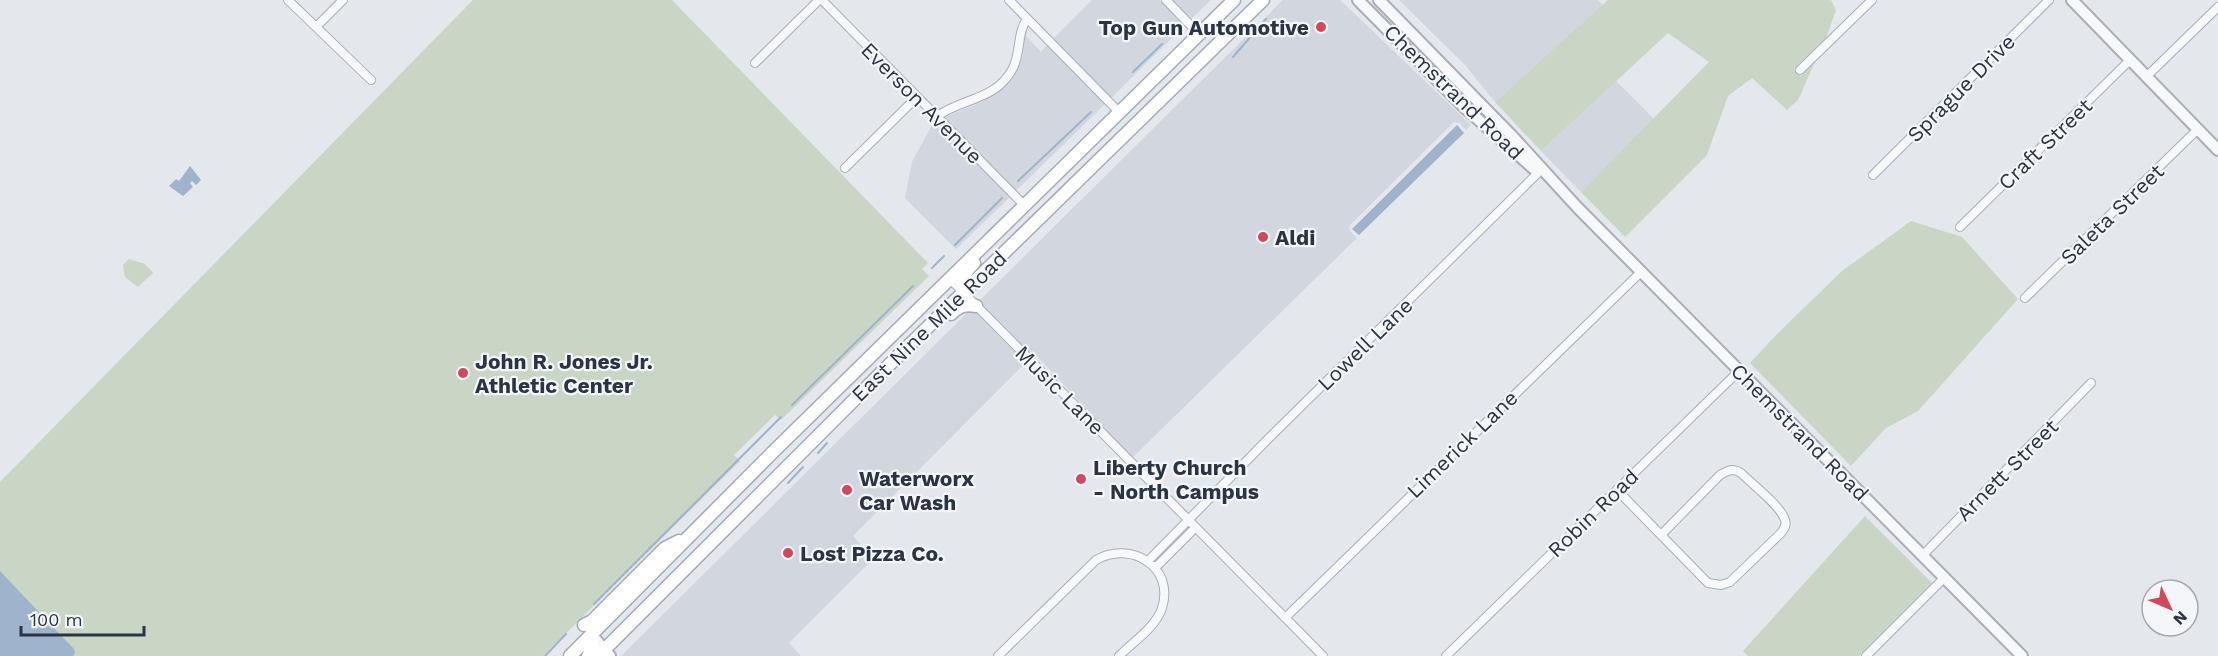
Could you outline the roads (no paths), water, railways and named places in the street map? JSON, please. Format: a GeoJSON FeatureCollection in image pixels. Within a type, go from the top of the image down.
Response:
{"type":"FeatureCollection","features":[{"type":"Feature","properties":{"kind":"main road","name":"East Nine Mile Road"},"geometry":{"type":"LineString","coordinates":[[570,656],[588,630],[688,537],[1234,0]]}},
{"type":"Feature","properties":{"kind":"main road"},"geometry":{"type":"LineString","coordinates":[[1177,84],[1192,58],[1253,0]]}},
{"type":"Feature","properties":{"kind":"main road","name":"East Nine Mile Road"},"geometry":{"type":"LineString","coordinates":[[604,654],[890,364],[1263,0]]}},
{"type":"Feature","properties":{"kind":"main road"},"geometry":{"type":"LineString","coordinates":[[1102,157],[1121,147],[1273,0]]}},
{"type":"Feature","properties":{"kind":"main road"},"geometry":{"type":"LineString","coordinates":[[1089,170],[1102,149],[1117,133],[1119,112]]}},
{"type":"Feature","properties":{"kind":"main road"},"geometry":{"type":"LineString","coordinates":[[987,270],[1004,262],[1077,192],[1084,188]]}},
{"type":"Feature","properties":{"kind":"main road"},"geometry":{"type":"LineString","coordinates":[[963,293],[961,281],[966,271],[1019,219],[1024,205]]}},
{"type":"Feature","properties":{"kind":"main road"},"geometry":{"type":"LineString","coordinates":[[890,364],[918,346],[958,307],[968,304],[976,306]]}},
{"type":"Feature","properties":{"kind":"main road"},"geometry":{"type":"LineString","coordinates":[[789,466],[782,456],[784,450],[817,417],[852,374]]}},
{"type":"Feature","properties":{"kind":"main road"},"geometry":{"type":"LineString","coordinates":[[604,654],[605,630],[740,494],[750,475]]}},
{"type":"Feature","properties":{"kind":"main road"},"geometry":{"type":"LineString","coordinates":[[588,630],[593,642],[588,656]]}},
{"type":"Feature","properties":{"kind":"street"},"geometry":{"type":"LineString","coordinates":[[288,0],[371,80]]}},
{"type":"Feature","properties":{"kind":"street"},"geometry":{"type":"LineString","coordinates":[[316,27],[343,0]]}},
{"type":"Feature","properties":{"kind":"street"},"geometry":{"type":"LineString","coordinates":[[755,63],[821,0]]}},
{"type":"Feature","properties":{"kind":"street","name":"Everson Avenue"},"geometry":{"type":"LineString","coordinates":[[821,0],[1024,205]]}},
{"type":"Feature","properties":{"kind":"street"},"geometry":{"type":"LineString","coordinates":[[1166,0],[1199,34]]}},
{"type":"Feature","properties":{"kind":"street","name":"Chemstrand Road"},"geometry":{"type":"LineString","coordinates":[[1358,0],[1464,106],[1541,171]]}},
{"type":"Feature","properties":{"kind":"street","name":"Chemstrand Road"},"geometry":{"type":"LineString","coordinates":[[1379,0],[1461,83],[1541,171],[2022,656]]}},
{"type":"Feature","properties":{"kind":"street"},"geometry":{"type":"LineString","coordinates":[[1800,70],[1872,0]]}},
{"type":"Feature","properties":{"kind":"street","name":"Sprague Drive"},"geometry":{"type":"LineString","coordinates":[[1873,175],[2049,0]]}},
{"type":"Feature","properties":{"kind":"street"},"geometry":{"type":"LineString","coordinates":[[2072,0],[2218,150]]}},
{"type":"Feature","properties":{"kind":"street"},"geometry":{"type":"LineString","coordinates":[[1012,1],[1119,112]]}},
{"type":"Feature","properties":{"kind":"street"},"geometry":{"type":"LineString","coordinates":[[2146,76],[2218,7]]}},
{"type":"Feature","properties":{"kind":"street"},"geometry":{"type":"LineString","coordinates":[[936,117],[943,111],[989,93],[1006,79],[1018,56],[1021,29],[1027,19]]}},
{"type":"Feature","properties":{"kind":"street","name":"Craft Street"},"geometry":{"type":"LineString","coordinates":[[1960,227],[2130,60]]}},
{"type":"Feature","properties":{"kind":"street"},"geometry":{"type":"LineString","coordinates":[[845,168],[917,97]]}},
{"type":"Feature","properties":{"kind":"street","name":"Saleta Street"},"geometry":{"type":"LineString","coordinates":[[2025,298],[2198,129]]}},
{"type":"Feature","properties":{"kind":"street","name":"Lowell Lane"},"geometry":{"type":"LineString","coordinates":[[1148,561],[1187,519],[1541,171]]}},
{"type":"Feature","properties":{"kind":"street","name":"Limerick Lane"},"geometry":{"type":"LineString","coordinates":[[1285,618],[1641,272]]}},
{"type":"Feature","properties":{"kind":"street","name":"Music Lane"},"geometry":{"type":"LineString","coordinates":[[949,278],[1323,656]]}},
{"type":"Feature","properties":{"kind":"street","name":"Robin Road"},"geometry":{"type":"LineString","coordinates":[[1446,656],[1739,371]]}},
{"type":"Feature","properties":{"kind":"street","name":"Arnett Street"},"geometry":{"type":"LineString","coordinates":[[1923,555],[2091,383]]}},
{"type":"Feature","properties":{"kind":"street"},"geometry":{"type":"LineString","coordinates":[[1617,490],[1707,583],[1721,585],[1730,582],[1781,533],[1786,521],[1781,512],[1734,469],[1720,475],[1661,535]]}},
{"type":"Feature","properties":{"kind":"street"},"geometry":{"type":"LineString","coordinates":[[1155,568],[1195,528]]}},
{"type":"Feature","properties":{"kind":"street"},"geometry":{"type":"LineString","coordinates":[[998,656],[1096,560],[1122,552],[1132,553],[1148,561],[1155,568],[1164,590],[1163,606],[1155,622],[1119,656]]}},
{"type":"Feature","properties":{"kind":"street"},"geometry":{"type":"LineString","coordinates":[[1866,656],[1945,577]]}},
{"type":"Feature","properties":{"kind":"street"},"geometry":{"type":"LineString","coordinates":[[588,630],[604,654]]}},
{"type":"Feature","properties":{"kind":"water"},"geometry":{"type":"Polygon","coordinates":[[[1457,125],[1464,133],[1359,235],[1352,229],[1457,125]]]}},
{"type":"Feature","properties":{"kind":"water"},"geometry":{"type":"Polygon","coordinates":[[[190,166],[201,180],[196,185],[192,181],[190,183],[193,187],[183,196],[169,186],[176,179],[179,181],[190,166]]]}},
{"type":"Feature","properties":{"kind":"water"},"geometry":{"type":"Polygon","coordinates":[[[0,571],[74,649],[73,656],[0,656],[0,571]]]}},
{"type":"Feature","properties":{"kind":"waterway"},"geometry":{"type":"LineString","coordinates":[[1233,57],[1266,19]]}},
{"type":"Feature","properties":{"kind":"waterway"},"geometry":{"type":"LineString","coordinates":[[1133,72],[1162,44]]}},
{"type":"Feature","properties":{"kind":"waterway"},"geometry":{"type":"LineString","coordinates":[[1018,181],[1091,112]]}},
{"type":"Feature","properties":{"kind":"waterway"},"geometry":{"type":"LineString","coordinates":[[955,245],[1002,198]]}},
{"type":"Feature","properties":{"kind":"waterway"},"geometry":{"type":"LineString","coordinates":[[932,268],[944,256]]}},
{"type":"Feature","properties":{"kind":"waterway"},"geometry":{"type":"LineString","coordinates":[[792,405],[913,286]]}},
{"type":"Feature","properties":{"kind":"waterway"},"geometry":{"type":"LineString","coordinates":[[594,604],[781,417]]}},
{"type":"Feature","properties":{"kind":"waterway"},"geometry":{"type":"LineString","coordinates":[[818,453],[827,443]]}},
{"type":"Feature","properties":{"kind":"waterway"},"geometry":{"type":"LineString","coordinates":[[788,483],[803,467]]}},
{"type":"Feature","properties":{"kind":"waterway"},"geometry":{"type":"LineString","coordinates":[[545,656],[566,634]]}},
{"type":"Feature","properties":{"kind":"place","name":"Top Gun Automotive"},"geometry":{"type":"Point","coordinates":[1321,27]}},
{"type":"Feature","properties":{"kind":"place","name":"Aldi"},"geometry":{"type":"Point","coordinates":[1263,237]}},
{"type":"Feature","properties":{"kind":"place","name":"John R. Jones Jr. Athletic Center"},"geometry":{"type":"Point","coordinates":[463,373]}},
{"type":"Feature","properties":{"kind":"place","name":"Liberty Church - North Campus"},"geometry":{"type":"Point","coordinates":[1081,479]}},
{"type":"Feature","properties":{"kind":"place","name":"Waterworx Car Wash"},"geometry":{"type":"Point","coordinates":[847,490]}},
{"type":"Feature","properties":{"kind":"place","name":"Lost Pizza Co."},"geometry":{"type":"Point","coordinates":[788,553]}}]}
